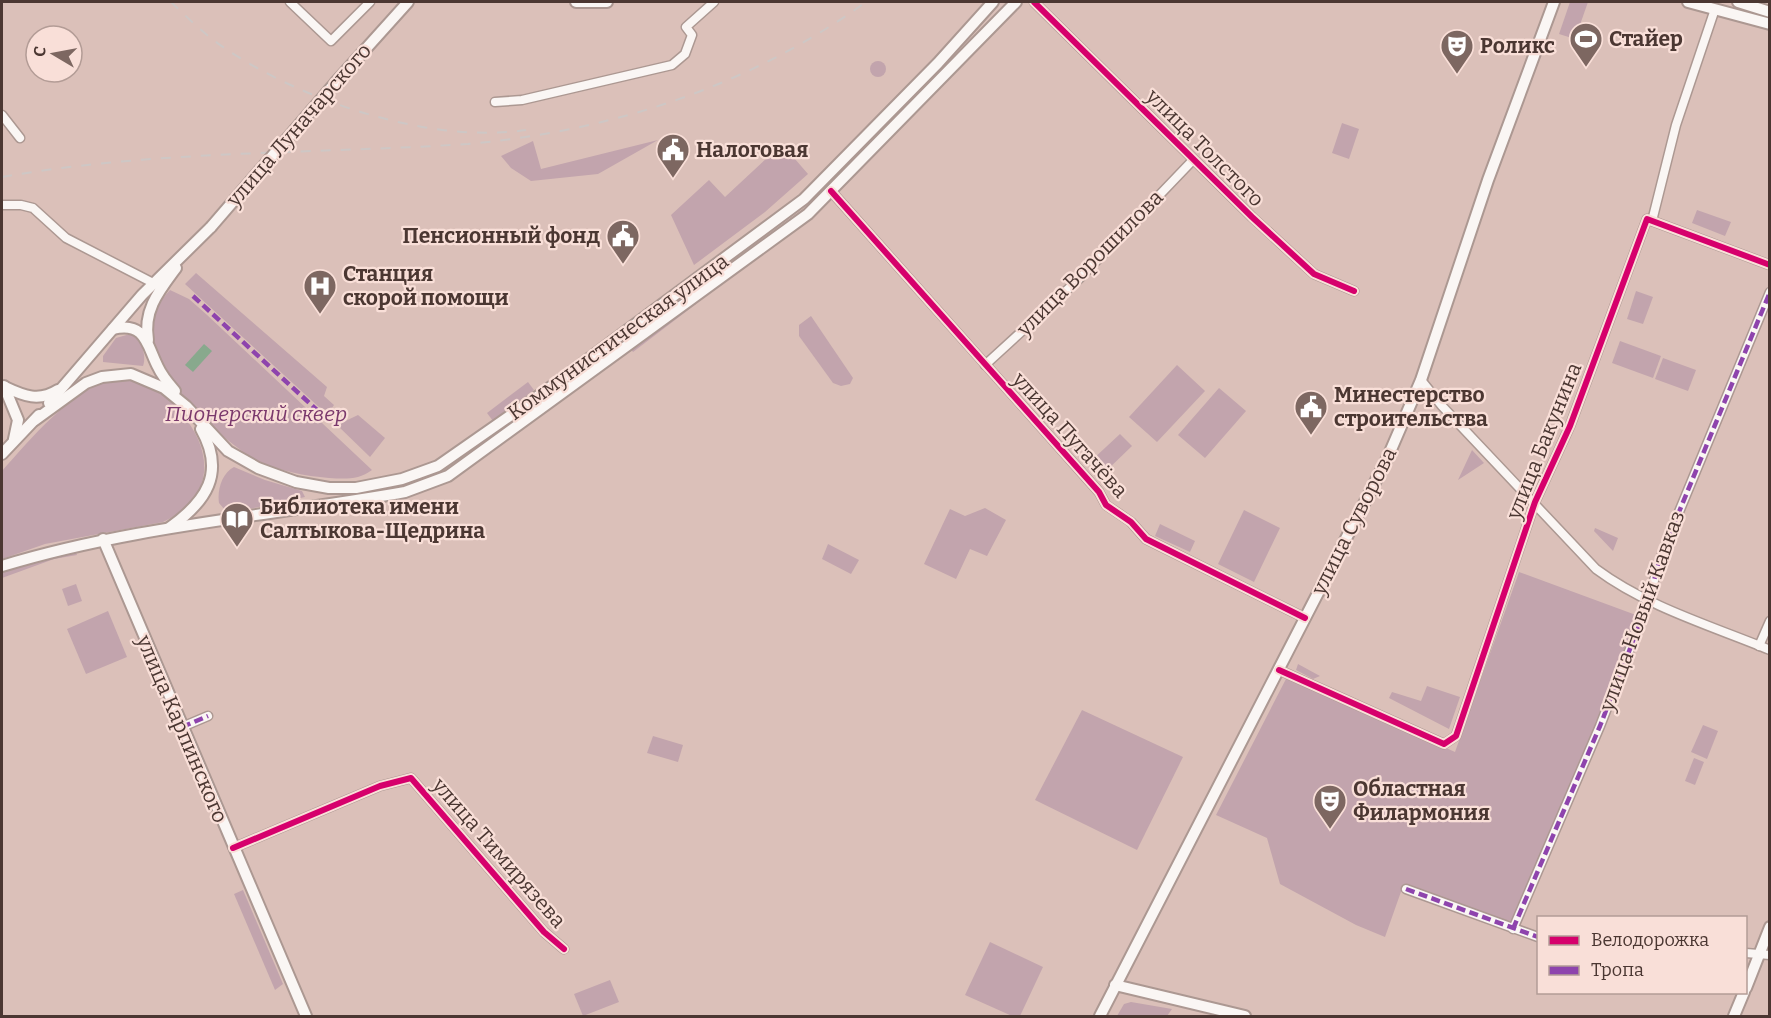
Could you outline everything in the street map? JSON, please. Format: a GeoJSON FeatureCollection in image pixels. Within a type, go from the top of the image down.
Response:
{"type":"FeatureCollection","features":[{"type":"Feature","properties":{"kind":"main road","name":"улица Луначарского"},"geometry":{"type":"LineString","coordinates":[[35,420],[113,329],[211,227],[408,2]]}},
{"type":"Feature","properties":{"kind":"main road"},"geometry":{"type":"LineString","coordinates":[[576,2],[607,2]]}},
{"type":"Feature","properties":{"kind":"main road","name":"Коммунистическая улица"},"geometry":{"type":"LineString","coordinates":[[2,566],[47,552],[103,539],[393,494],[429,485],[467,464],[784,234],[831,191],[1016,2]]}},
{"type":"Feature","properties":{"kind":"main road","name":"улица Суворова"},"geometry":{"type":"LineString","coordinates":[[1100,1017],[1387,459],[1422,380],[1491,172],[1554,2]]}},
{"type":"Feature","properties":{"kind":"main road"},"geometry":{"type":"LineString","coordinates":[[1688,2],[1716,5],[1770,24]]}},
{"type":"Feature","properties":{"kind":"main road"},"geometry":{"type":"LineString","coordinates":[[1738,2],[1770,12]]}},
{"type":"Feature","properties":{"kind":"main road","name":"Коммунистическая улица"},"geometry":{"type":"LineString","coordinates":[[186,406],[228,451],[258,468],[296,482],[328,488],[356,489],[416,475],[438,466],[480,439],[786,213],[823,182],[992,4]]}},
{"type":"Feature","properties":{"kind":"main road","name":"улица Пугачёва"},"geometry":{"type":"LineString","coordinates":[[823,182],[831,191]]}},
{"type":"Feature","properties":{"kind":"main road","name":"улица Луначарского"},"geometry":{"type":"LineString","coordinates":[[148,340],[149,312],[157,285]]}},
{"type":"Feature","properties":{"kind":"main road"},"geometry":{"type":"LineString","coordinates":[[113,329],[132,329],[148,340],[158,368],[186,406],[208,442],[213,464],[209,484],[196,507],[168,528]]}},
{"type":"Feature","properties":{"kind":"main road"},"geometry":{"type":"LineString","coordinates":[[2,454],[35,420],[86,383],[118,374],[131,374],[146,379],[164,388],[186,406]]}},
{"type":"Feature","properties":{"kind":"main road"},"geometry":{"type":"LineString","coordinates":[[3,385],[25,396],[41,398],[66,385]]}},
{"type":"Feature","properties":{"kind":"main road"},"geometry":{"type":"LineString","coordinates":[[3,385],[18,420],[13,442]]}},
{"type":"Feature","properties":{"kind":"main road","name":"улица Карпинского"},"geometry":{"type":"LineString","coordinates":[[103,539],[306,1017]]}},
{"type":"Feature","properties":{"kind":"main road"},"geometry":{"type":"LineString","coordinates":[[1747,986],[1764,955],[1770,927]]}},
{"type":"Feature","properties":{"kind":"main road"},"geometry":{"type":"LineString","coordinates":[[1115,985],[1245,1017]]}},
{"type":"Feature","properties":{"kind":"main road"},"geometry":{"type":"LineString","coordinates":[[1734,1017],[1744,994]]}},
{"type":"Feature","properties":{"kind":"street"},"geometry":{"type":"LineString","coordinates":[[290,2],[331,41],[370,2]]}},
{"type":"Feature","properties":{"kind":"street"},"geometry":{"type":"LineString","coordinates":[[495,102],[522,100],[672,65],[685,54],[692,35],[686,27],[714,2]]}},
{"type":"Feature","properties":{"kind":"street","name":"улица Толстого"},"geometry":{"type":"LineString","coordinates":[[1034,2],[1193,160],[1316,276],[1354,291]]}},
{"type":"Feature","properties":{"kind":"street","name":"улица Бакунина"},"geometry":{"type":"LineString","coordinates":[[1279,670],[1436,740],[1449,743],[1456,736],[1535,502],[1570,426],[1649,220],[1673,133],[1716,5]]}},
{"type":"Feature","properties":{"kind":"street"},"geometry":{"type":"LineString","coordinates":[[2,115],[20,138]]}},
{"type":"Feature","properties":{"kind":"street","name":"улица Ворошилова"},"geometry":{"type":"LineString","coordinates":[[985,365],[1079,279],[1193,160]]}},
{"type":"Feature","properties":{"kind":"street","name":"улица Пугачёва"},"geometry":{"type":"LineString","coordinates":[[831,191],[1099,492],[1106,505],[1131,522],[1146,539],[1305,618]]}},
{"type":"Feature","properties":{"kind":"street"},"geometry":{"type":"LineString","coordinates":[[2,204],[33,208],[66,238],[157,285]]}},
{"type":"Feature","properties":{"kind":"street"},"geometry":{"type":"LineString","coordinates":[[1649,220],[1770,265]]}},
{"type":"Feature","properties":{"kind":"street","name":"улица Новый Кавказ"},"geometry":{"type":"LineString","coordinates":[[1513,929],[1600,726],[1649,600],[1658,566],[1686,494],[1770,292]]}},
{"type":"Feature","properties":{"kind":"street"},"geometry":{"type":"LineString","coordinates":[[1422,380],[1436,400],[1596,569],[1614,582],[1649,600],[1770,650]]}},
{"type":"Feature","properties":{"kind":"street"},"geometry":{"type":"LineString","coordinates":[[1759,646],[1770,621]]}},
{"type":"Feature","properties":{"kind":"street"},"geometry":{"type":"LineString","coordinates":[[182,727],[208,716]]}},
{"type":"Feature","properties":{"kind":"street","name":"улица Тимирязева"},"geometry":{"type":"LineString","coordinates":[[233,848],[380,786],[411,778],[544,932],[564,949]]}},
{"type":"Feature","properties":{"kind":"street"},"geometry":{"type":"LineString","coordinates":[[1406,889],[1537,936]]}},
{"type":"Feature","properties":{"kind":"street"},"geometry":{"type":"LineString","coordinates":[[1747,953],[1764,955]]}},
{"type":"Feature","properties":{"kind":"green space"},"geometry":{"type":"Polygon","coordinates":[[[1570,2],[1588,2],[1575,39],[1559,34],[1570,2]]]}},
{"type":"Feature","properties":{"kind":"green space"},"geometry":{"type":"Polygon","coordinates":[[[878,61],[884,63],[886,69],[884,75],[878,77],[872,75],[870,69],[872,63],[878,61]]]}},
{"type":"Feature","properties":{"kind":"green space"},"geometry":{"type":"Polygon","coordinates":[[[1342,123],[1359,129],[1349,159],[1332,153],[1342,123]]]}},
{"type":"Feature","properties":{"kind":"green space"},"geometry":{"type":"Polygon","coordinates":[[[658,140],[598,174],[531,181],[511,168],[501,156],[533,141],[541,169],[658,140]]]}},
{"type":"Feature","properties":{"kind":"green space"},"geometry":{"type":"Polygon","coordinates":[[[782,144],[808,174],[765,212],[694,265],[671,215],[709,180],[725,197],[782,144]]]}},
{"type":"Feature","properties":{"kind":"green space"},"geometry":{"type":"Polygon","coordinates":[[[1697,210],[1731,222],[1725,236],[1692,223],[1697,210]]]}},
{"type":"Feature","properties":{"kind":"green space"},"geometry":{"type":"Polygon","coordinates":[[[196,273],[327,387],[324,396],[334,405],[330,411],[320,408],[185,284],[196,273]]]}},
{"type":"Feature","properties":{"kind":"green space","name":"Пионерский сквер"},"geometry":{"type":"Polygon","coordinates":[[[170,290],[189,299],[206,314],[372,470],[357,477],[341,479],[311,476],[266,465],[244,452],[210,424],[177,388],[155,352],[151,336],[152,323],[159,305],[170,290]]]}},
{"type":"Feature","properties":{"kind":"green space"},"geometry":{"type":"Polygon","coordinates":[[[1636,291],[1653,297],[1643,324],[1627,319],[1636,291]]]}},
{"type":"Feature","properties":{"kind":"green space"},"geometry":{"type":"Polygon","coordinates":[[[691,298],[696,304],[633,352],[627,344],[691,298]]]}},
{"type":"Feature","properties":{"kind":"green space"},"geometry":{"type":"Polygon","coordinates":[[[811,316],[853,378],[850,384],[841,386],[833,383],[799,336],[799,325],[811,316]]]}},
{"type":"Feature","properties":{"kind":"green space"},"geometry":{"type":"Polygon","coordinates":[[[130,334],[142,348],[143,366],[103,362],[103,356],[116,338],[130,334]]]}},
{"type":"Feature","properties":{"kind":"green space"},"geometry":{"type":"Polygon","coordinates":[[[1620,341],[1661,356],[1653,378],[1612,363],[1620,341]]]}},
{"type":"Feature","properties":{"kind":"green space"},"geometry":{"type":"Polygon","coordinates":[[[1663,358],[1696,370],[1688,391],[1655,379],[1663,358]]]}},
{"type":"Feature","properties":{"kind":"green space"},"geometry":{"type":"Polygon","coordinates":[[[1177,365],[1205,391],[1157,442],[1129,417],[1177,365]]]}},
{"type":"Feature","properties":{"kind":"green space"},"geometry":{"type":"Polygon","coordinates":[[[113,380],[139,382],[157,390],[172,402],[192,428],[200,443],[204,459],[204,473],[200,488],[192,501],[180,512],[163,522],[45,544],[2,559],[2,471],[38,431],[67,404],[98,385],[113,380]]]}},
{"type":"Feature","properties":{"kind":"green space"},"geometry":{"type":"Polygon","coordinates":[[[528,382],[534,390],[493,421],[487,413],[528,382]]]}},
{"type":"Feature","properties":{"kind":"green space"},"geometry":{"type":"Polygon","coordinates":[[[1219,388],[1246,411],[1205,458],[1178,435],[1219,388]]]}},
{"type":"Feature","properties":{"kind":"green space"},"geometry":{"type":"Polygon","coordinates":[[[358,415],[385,438],[370,457],[337,425],[358,415]]]}},
{"type":"Feature","properties":{"kind":"green space"},"geometry":{"type":"Polygon","coordinates":[[[1120,434],[1132,446],[1104,473],[1092,460],[1120,434]]]}},
{"type":"Feature","properties":{"kind":"green space"},"geometry":{"type":"Polygon","coordinates":[[[1472,450],[1484,463],[1458,480],[1472,450]]]}},
{"type":"Feature","properties":{"kind":"green space"},"geometry":{"type":"Polygon","coordinates":[[[234,467],[265,480],[302,491],[305,497],[249,509],[225,510],[219,503],[220,487],[226,473],[234,467]]]}},
{"type":"Feature","properties":{"kind":"green space"},"geometry":{"type":"Polygon","coordinates":[[[985,508],[1006,520],[987,556],[970,549],[956,579],[924,564],[950,509],[965,516],[985,508]]]}},
{"type":"Feature","properties":{"kind":"green space"},"geometry":{"type":"Polygon","coordinates":[[[1244,510],[1280,528],[1254,582],[1218,564],[1244,510]]]}},
{"type":"Feature","properties":{"kind":"green space"},"geometry":{"type":"Polygon","coordinates":[[[1160,524],[1195,541],[1190,552],[1155,536],[1160,524]]]}},
{"type":"Feature","properties":{"kind":"green space"},"geometry":{"type":"Polygon","coordinates":[[[1595,528],[1618,538],[1613,551],[1594,531],[1595,528]]]}},
{"type":"Feature","properties":{"kind":"green space"},"geometry":{"type":"Polygon","coordinates":[[[828,544],[859,560],[851,574],[822,559],[828,544]]]}},
{"type":"Feature","properties":{"kind":"green space"},"geometry":{"type":"Polygon","coordinates":[[[75,550],[77,555],[54,559],[2,578],[2,572],[75,550]]]}},
{"type":"Feature","properties":{"kind":"green space"},"geometry":{"type":"Polygon","coordinates":[[[1519,572],[1636,615],[1639,619],[1599,726],[1513,924],[1403,886],[1385,937],[1356,925],[1280,884],[1267,838],[1216,815],[1287,677],[1455,752],[1519,572]]]}},
{"type":"Feature","properties":{"kind":"green space"},"geometry":{"type":"Polygon","coordinates":[[[76,584],[82,601],[68,606],[62,589],[76,584]]]}},
{"type":"Feature","properties":{"kind":"green space"},"geometry":{"type":"Polygon","coordinates":[[[108,611],[127,657],[86,674],[67,629],[108,611]]]}},
{"type":"Feature","properties":{"kind":"green space"},"geometry":{"type":"Polygon","coordinates":[[[1298,664],[1320,676],[1313,679],[1296,670],[1298,664]]]}},
{"type":"Feature","properties":{"kind":"green space"},"geometry":{"type":"Polygon","coordinates":[[[1427,686],[1460,697],[1449,729],[1389,698],[1392,692],[1421,701],[1427,686]]]}},
{"type":"Feature","properties":{"kind":"green space"},"geometry":{"type":"Polygon","coordinates":[[[1082,710],[1183,757],[1137,850],[1035,800],[1082,710]]]}},
{"type":"Feature","properties":{"kind":"green space"},"geometry":{"type":"Polygon","coordinates":[[[1703,725],[1718,731],[1707,759],[1691,752],[1703,725]]]}},
{"type":"Feature","properties":{"kind":"green space"},"geometry":{"type":"Polygon","coordinates":[[[653,736],[683,745],[678,762],[647,753],[653,736]]]}},
{"type":"Feature","properties":{"kind":"green space"},"geometry":{"type":"Polygon","coordinates":[[[1694,758],[1704,762],[1695,785],[1685,781],[1694,758]]]}},
{"type":"Feature","properties":{"kind":"green space"},"geometry":{"type":"Polygon","coordinates":[[[243,890],[283,984],[275,990],[234,894],[243,890]]]}},
{"type":"Feature","properties":{"kind":"green space"},"geometry":{"type":"Polygon","coordinates":[[[990,942],[1043,967],[1020,1016],[1012,1016],[965,995],[990,942]]]}},
{"type":"Feature","properties":{"kind":"green space"},"geometry":{"type":"Polygon","coordinates":[[[610,980],[619,1002],[583,1016],[574,994],[610,980]]]}},
{"type":"Feature","properties":{"kind":"green space"},"geometry":{"type":"Polygon","coordinates":[[[1131,1002],[1172,1009],[1167,1016],[1117,1016],[1124,1004],[1131,1002]]]}},
{"type":"Feature","properties":{"kind":"shaded area"},"geometry":{"type":"Polygon","coordinates":[[[204,344],[212,351],[193,372],[185,365],[204,344]]]}},
{"type":"Feature","properties":{"kind":"railway"},"geometry":{"type":"LineString","coordinates":[[171,2],[204,33],[226,49],[293,86],[330,102],[370,115],[450,131],[489,133],[526,130]]}},
{"type":"Feature","properties":{"kind":"railway"},"geometry":{"type":"LineString","coordinates":[[2,177],[60,168],[176,157],[468,144],[521,138],[574,128],[626,116],[726,81],[821,32],[866,2]]}},
{"type":"Feature","properties":{"kind":"marked path"},"geometry":{"type":"LineString","coordinates":[[1513,929],[1600,726],[1649,600],[1658,565],[1674,524],[1770,292]]}},
{"type":"Feature","properties":{"kind":"marked path"},"geometry":{"type":"LineString","coordinates":[[193,296],[330,422]]}},
{"type":"Feature","properties":{"kind":"marked path"},"geometry":{"type":"LineString","coordinates":[[182,727],[208,716]]}},
{"type":"Feature","properties":{"kind":"marked path"},"geometry":{"type":"LineString","coordinates":[[1406,889],[1537,937]]}},
{"type":"Feature","properties":{"kind":"cycle path"},"geometry":{"type":"LineString","coordinates":[[1034,2],[1252,217],[1314,274],[1354,291]]}},
{"type":"Feature","properties":{"kind":"cycle path"},"geometry":{"type":"LineString","coordinates":[[831,191],[1099,492],[1106,505],[1131,522],[1146,539],[1305,618]]}},
{"type":"Feature","properties":{"kind":"cycle path"},"geometry":{"type":"LineString","coordinates":[[1279,670],[1444,744],[1456,736],[1535,502],[1570,426],[1647,219],[1770,265]]}},
{"type":"Feature","properties":{"kind":"cycle path"},"geometry":{"type":"LineString","coordinates":[[233,848],[380,786],[411,778],[544,932],[564,949]]}},
{"type":"Feature","properties":{"kind":"place","name":"Стайер"},"geometry":{"type":"Point","coordinates":[1586,68]}},
{"type":"Feature","properties":{"kind":"place","name":"Роликс"},"geometry":{"type":"Point","coordinates":[1457,75]}},
{"type":"Feature","properties":{"kind":"place","name":"Налоговая"},"geometry":{"type":"Point","coordinates":[673,179]}},
{"type":"Feature","properties":{"kind":"place","name":"Пенсионный фонд"},"geometry":{"type":"Point","coordinates":[623,265]}},
{"type":"Feature","properties":{"kind":"place","name":"Станция скорой помощи"},"geometry":{"type":"Point","coordinates":[320,315]}},
{"type":"Feature","properties":{"kind":"place","name":"Минестерство строительства"},"geometry":{"type":"Point","coordinates":[1311,436]}},
{"type":"Feature","properties":{"kind":"place","name":"Библиотека имени Салтыкова-Щедрина"},"geometry":{"type":"Point","coordinates":[237,548]}},
{"type":"Feature","properties":{"kind":"place","name":"Областная Филармония"},"geometry":{"type":"Point","coordinates":[1330,830]}}]}
